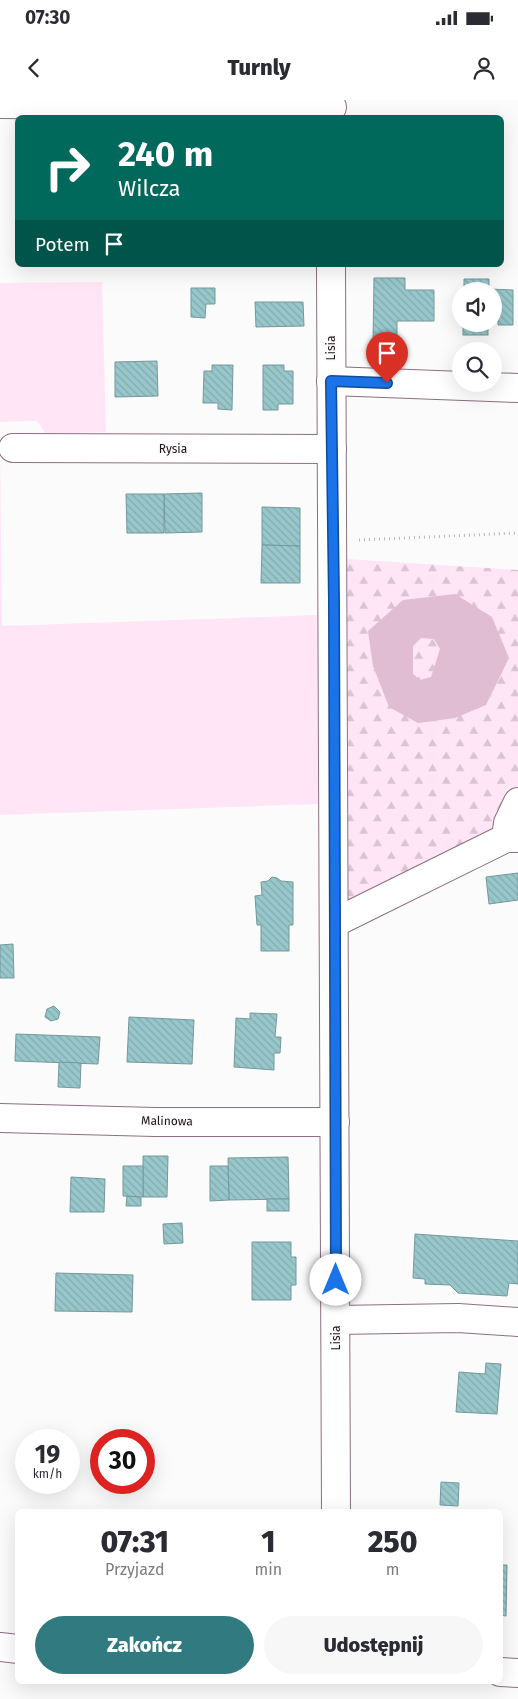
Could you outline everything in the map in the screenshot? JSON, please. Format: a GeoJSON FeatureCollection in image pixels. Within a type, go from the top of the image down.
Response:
{"type":"FeatureCollection","features":[{"type":"Feature","properties":{"kind":"street"},"geometry":{"type":"LineString","coordinates":[[0,104],[332,108]]}},
{"type":"Feature","properties":{"kind":"street","name":"Lisia"},"geometry":{"type":"LineString","coordinates":[[332,267],[336,1509]]}},
{"type":"Feature","properties":{"kind":"street"},"geometry":{"type":"LineString","coordinates":[[331,381],[518,388]]}},
{"type":"Feature","properties":{"kind":"street","name":"Rysia"},"geometry":{"type":"LineString","coordinates":[[13,448],[332,449]]}},
{"type":"Feature","properties":{"kind":"street"},"geometry":{"type":"LineString","coordinates":[[334,923],[512,838],[508,823],[518,802]]}},
{"type":"Feature","properties":{"kind":"street","name":"Malinowa"},"geometry":{"type":"LineString","coordinates":[[0,1118],[155,1122],[335,1122]]}},
{"type":"Feature","properties":{"kind":"street"},"geometry":{"type":"LineString","coordinates":[[336,1320],[458,1318],[518,1322]]}},
{"type":"Feature","properties":{"kind":"street"},"geometry":{"type":"LineString","coordinates":[[0,1647],[15,1649]]}},
{"type":"Feature","properties":{"kind":"street"},"geometry":{"type":"LineString","coordinates":[[503,1672],[518,1673]]}},
{"type":"Feature","properties":{"kind":"path"},"geometry":{"type":"LineString","coordinates":[[333,542],[518,533]]}},
{"type":"Feature","properties":{"kind":"green space"},"geometry":{"type":"Polygon","coordinates":[[[102,282],[106,432],[46,434],[37,421],[0,422],[0,283],[102,282]]]}},
{"type":"Feature","properties":{"kind":"green space"},"geometry":{"type":"Polygon","coordinates":[[[0,450],[2,626],[319,615],[319,804],[0,815],[0,450]]]}},
{"type":"Feature","properties":{"kind":"green space"},"geometry":{"type":"Polygon","coordinates":[[[347,559],[518,570],[518,791],[490,837],[341,913],[341,614],[347,559]]]}},
{"type":"Feature","properties":{"kind":"shaded area"},"geometry":{"type":"Polygon","coordinates":[[[455,594],[492,617],[509,658],[486,705],[455,718],[418,723],[389,707],[373,666],[368,631],[403,600],[455,594]],[[421,638],[413,646],[413,674],[420,680],[431,677],[440,649],[434,639],[421,638]]]}},
{"type":"Feature","properties":{"kind":"building"},"geometry":{"type":"Polygon","coordinates":[[[374,278],[405,278],[405,290],[434,290],[434,321],[397,321],[397,342],[373,342],[374,278]]]}},
{"type":"Feature","properties":{"kind":"building"},"geometry":{"type":"Polygon","coordinates":[[[464,279],[489,279],[489,282],[464,282],[464,279]]]}},
{"type":"Feature","properties":{"kind":"building"},"geometry":{"type":"Polygon","coordinates":[[[191,288],[215,288],[215,304],[206,304],[205,318],[191,317],[191,288]]]}},
{"type":"Feature","properties":{"kind":"building"},"geometry":{"type":"Polygon","coordinates":[[[502,290],[513,290],[513,325],[502,325],[502,290]]]}},
{"type":"Feature","properties":{"kind":"building"},"geometry":{"type":"Polygon","coordinates":[[[255,302],[303,302],[304,326],[256,327],[255,302]]]}},
{"type":"Feature","properties":{"kind":"building"},"geometry":{"type":"Polygon","coordinates":[[[463,332],[488,332],[488,335],[463,335],[463,332]]]}},
{"type":"Feature","properties":{"kind":"building"},"geometry":{"type":"Polygon","coordinates":[[[157,361],[158,396],[115,397],[115,362],[157,361]]]}},
{"type":"Feature","properties":{"kind":"building"},"geometry":{"type":"Polygon","coordinates":[[[212,365],[233,365],[232,410],[218,409],[218,403],[203,403],[204,371],[212,371],[212,365]]]}},
{"type":"Feature","properties":{"kind":"building"},"geometry":{"type":"Polygon","coordinates":[[[263,365],[284,365],[284,371],[293,371],[293,404],[278,404],[278,410],[263,410],[263,365]]]}},
{"type":"Feature","properties":{"kind":"building"},"geometry":{"type":"Polygon","coordinates":[[[202,493],[202,532],[165,533],[164,494],[202,493]]]}},
{"type":"Feature","properties":{"kind":"building"},"geometry":{"type":"Polygon","coordinates":[[[126,494],[164,494],[164,533],[127,533],[126,494]]]}},
{"type":"Feature","properties":{"kind":"building"},"geometry":{"type":"Polygon","coordinates":[[[262,507],[300,508],[300,546],[262,545],[262,507]]]}},
{"type":"Feature","properties":{"kind":"building"},"geometry":{"type":"Polygon","coordinates":[[[262,545],[300,546],[300,583],[261,583],[262,545]]]}},
{"type":"Feature","properties":{"kind":"building"},"geometry":{"type":"Polygon","coordinates":[[[518,873],[518,900],[489,904],[486,877],[518,873]]]}},
{"type":"Feature","properties":{"kind":"building"},"geometry":{"type":"Polygon","coordinates":[[[272,877],[281,881],[293,882],[293,925],[289,925],[289,951],[261,951],[261,925],[257,925],[255,896],[262,895],[261,882],[268,881],[272,877]]]}},
{"type":"Feature","properties":{"kind":"building"},"geometry":{"type":"Polygon","coordinates":[[[13,944],[14,978],[0,978],[0,945],[13,944]]]}},
{"type":"Feature","properties":{"kind":"building"},"geometry":{"type":"Polygon","coordinates":[[[54,1006],[60,1012],[58,1019],[51,1021],[45,1017],[47,1009],[54,1006]]]}},
{"type":"Feature","properties":{"kind":"building"},"geometry":{"type":"Polygon","coordinates":[[[250,1013],[277,1014],[275,1037],[281,1037],[280,1053],[274,1053],[274,1070],[234,1067],[236,1018],[250,1019],[250,1013]]]}},
{"type":"Feature","properties":{"kind":"building"},"geometry":{"type":"Polygon","coordinates":[[[129,1017],[194,1020],[192,1064],[127,1062],[129,1017]]]}},
{"type":"Feature","properties":{"kind":"building"},"geometry":{"type":"Polygon","coordinates":[[[16,1034],[100,1037],[98,1064],[15,1061],[16,1034]]]}},
{"type":"Feature","properties":{"kind":"building"},"geometry":{"type":"Polygon","coordinates":[[[59,1062],[81,1063],[80,1088],[58,1087],[59,1062]]]}},
{"type":"Feature","properties":{"kind":"building"},"geometry":{"type":"Polygon","coordinates":[[[143,1156],[168,1156],[167,1197],[143,1197],[143,1156]]]}},
{"type":"Feature","properties":{"kind":"building"},"geometry":{"type":"Polygon","coordinates":[[[288,1157],[289,1199],[229,1200],[228,1158],[288,1157]]]}},
{"type":"Feature","properties":{"kind":"building"},"geometry":{"type":"Polygon","coordinates":[[[123,1166],[143,1166],[143,1197],[123,1196],[123,1166]]]}},
{"type":"Feature","properties":{"kind":"building"},"geometry":{"type":"Polygon","coordinates":[[[210,1166],[228,1166],[229,1200],[210,1201],[210,1166]]]}},
{"type":"Feature","properties":{"kind":"building"},"geometry":{"type":"Polygon","coordinates":[[[71,1177],[105,1179],[104,1212],[70,1212],[71,1177]]]}},
{"type":"Feature","properties":{"kind":"building"},"geometry":{"type":"Polygon","coordinates":[[[127,1196],[141,1197],[141,1206],[126,1206],[127,1196]]]}},
{"type":"Feature","properties":{"kind":"building"},"geometry":{"type":"Polygon","coordinates":[[[267,1199],[289,1199],[289,1211],[267,1211],[267,1199]]]}},
{"type":"Feature","properties":{"kind":"building"},"geometry":{"type":"Polygon","coordinates":[[[182,1223],[183,1243],[164,1244],[163,1224],[182,1223]]]}},
{"type":"Feature","properties":{"kind":"building"},"geometry":{"type":"Polygon","coordinates":[[[415,1234],[518,1241],[518,1284],[509,1283],[507,1296],[458,1293],[450,1285],[425,1284],[425,1279],[413,1278],[415,1234]]]}},
{"type":"Feature","properties":{"kind":"building"},"geometry":{"type":"Polygon","coordinates":[[[252,1242],[291,1242],[291,1257],[296,1257],[296,1285],[291,1285],[291,1300],[252,1300],[252,1242]]]}},
{"type":"Feature","properties":{"kind":"building"},"geometry":{"type":"Polygon","coordinates":[[[56,1273],[133,1275],[132,1312],[55,1311],[56,1273]]]}},
{"type":"Feature","properties":{"kind":"building"},"geometry":{"type":"Polygon","coordinates":[[[486,1363],[501,1364],[497,1414],[456,1412],[459,1372],[485,1374],[486,1363]]]}},
{"type":"Feature","properties":{"kind":"building"},"geometry":{"type":"Polygon","coordinates":[[[441,1482],[459,1483],[458,1506],[440,1505],[441,1482]]]}},
{"type":"Feature","properties":{"kind":"building"},"geometry":{"type":"Polygon","coordinates":[[[503,1565],[507,1565],[506,1616],[503,1616],[503,1565]]]}},
{"type":"Feature","properties":{"kind":"route"},"geometry":{"type":"LineString","coordinates":[[336,1280],[334,601],[331,381],[387,383]]}}]}
